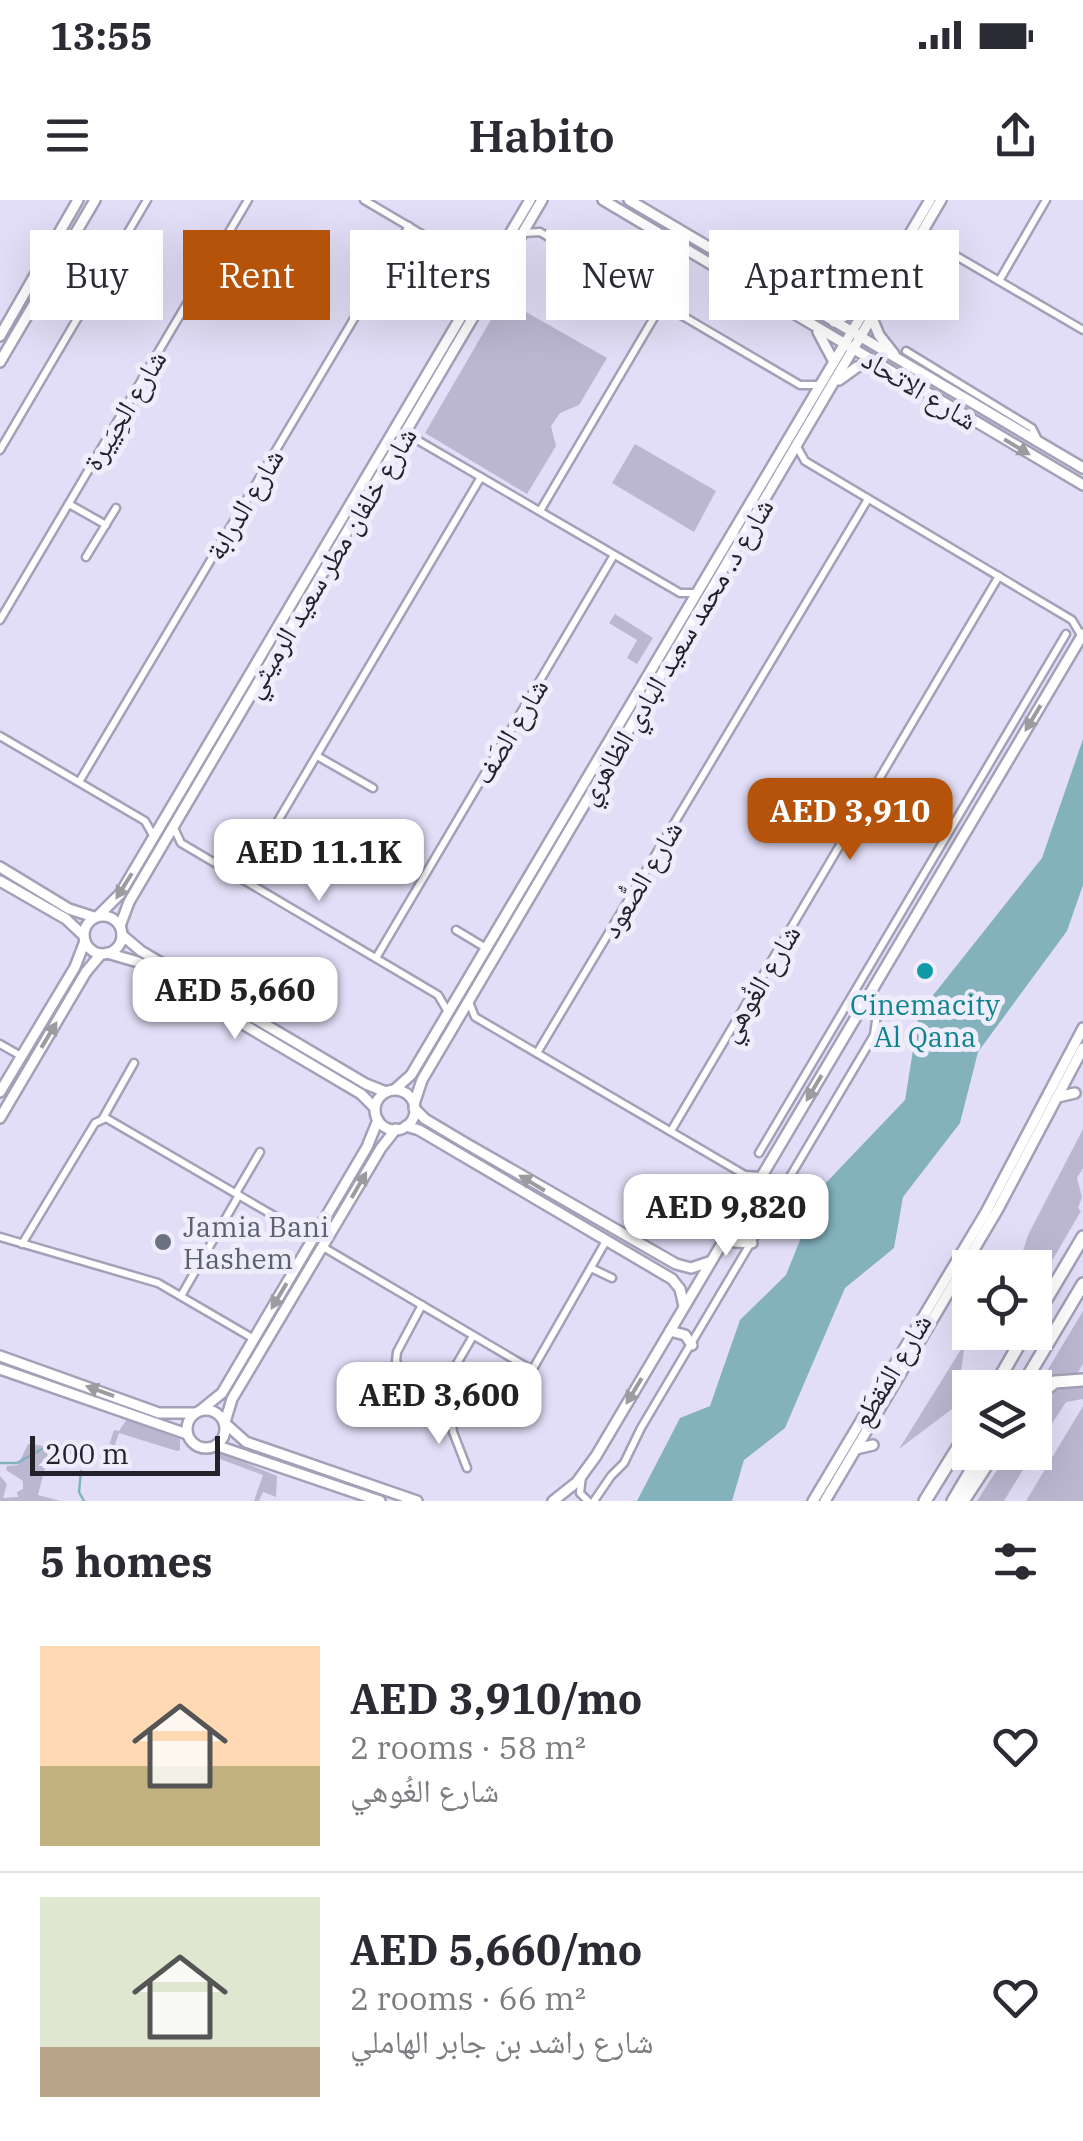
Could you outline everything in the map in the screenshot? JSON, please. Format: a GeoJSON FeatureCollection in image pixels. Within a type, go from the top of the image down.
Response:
{"type":"FeatureCollection","features":[{"type":"Feature","properties":{"kind":"highway"},"geometry":{"type":"LineString","coordinates":[[1052,1289],[1083,1237]]}},
{"type":"Feature","properties":{"kind":"highway"},"geometry":{"type":"LineString","coordinates":[[1032,1370],[1083,1284]]}},
{"type":"Feature","properties":{"kind":"highway"},"geometry":{"type":"LineString","coordinates":[[1052,1384],[1083,1380]]}},
{"type":"Feature","properties":{"kind":"highway"},"geometry":{"type":"LineString","coordinates":[[926,1501],[952,1458]]}},
{"type":"Feature","properties":{"kind":"highway"},"geometry":{"type":"LineString","coordinates":[[953,1501],[971,1470]]}},
{"type":"Feature","properties":{"kind":"highway"},"geometry":{"type":"LineString","coordinates":[[962,1501],[983,1470]]}},
{"type":"Feature","properties":{"kind":"street"},"geometry":{"type":"LineString","coordinates":[[0,336],[78,200]]}},
{"type":"Feature","properties":{"kind":"street"},"geometry":{"type":"LineString","coordinates":[[0,362],[95,200]]}},
{"type":"Feature","properties":{"kind":"street"},"geometry":{"type":"LineString","coordinates":[[0,450],[148,200]]}},
{"type":"Feature","properties":{"kind":"street","name":"شارع الحِيَيرة"},"geometry":{"type":"LineString","coordinates":[[0,620],[248,200]]}},
{"type":"Feature","properties":{"kind":"street"},"geometry":{"type":"LineString","coordinates":[[364,200],[416,230]]}},
{"type":"Feature","properties":{"kind":"street","name":"شارع الاتحاد"},"geometry":{"type":"LineString","coordinates":[[603,200],[1083,485]]}},
{"type":"Feature","properties":{"kind":"street","name":"شارع الاتحاد"},"geometry":{"type":"LineString","coordinates":[[628,200],[1083,468]]}},
{"type":"Feature","properties":{"kind":"street","name":"شارع د. محمد سعيد البادي الظاهري"},"geometry":{"type":"LineString","coordinates":[[912,230],[930,200]]}},
{"type":"Feature","properties":{"kind":"street","name":"شارع د. محمد سعيد البادي الظاهري"},"geometry":{"type":"LineString","coordinates":[[923,230],[941,200]]}},
{"type":"Feature","properties":{"kind":"street"},"geometry":{"type":"LineString","coordinates":[[999,281],[1046,200]]}},
{"type":"Feature","properties":{"kind":"street"},"geometry":{"type":"LineString","coordinates":[[538,204],[540,232]]}},
{"type":"Feature","properties":{"kind":"street","name":"شارع خلفان مطر سعيد الرميثي"},"geometry":{"type":"LineString","coordinates":[[524,230],[538,204]]}},
{"type":"Feature","properties":{"kind":"street","name":"شارع خلفان مطر سعيد الرميثي"},"geometry":{"type":"LineString","coordinates":[[518,230],[538,204]]}},
{"type":"Feature","properties":{"kind":"street","name":"شارع الدرابة"},"geometry":{"type":"LineString","coordinates":[[79,782],[409,226]]}},
{"type":"Feature","properties":{"kind":"street"},"geometry":{"type":"LineString","coordinates":[[526,233],[546,236]]}},
{"type":"Feature","properties":{"kind":"street"},"geometry":{"type":"LineString","coordinates":[[959,258],[1083,330]]}},
{"type":"Feature","properties":{"kind":"street","name":"شارع خلفان مطر سعيد الرميثي"},"geometry":{"type":"LineString","coordinates":[[96,917],[115,900],[466,320]]}},
{"type":"Feature","properties":{"kind":"street","name":"شارع خلفان مطر سعيد الرميثي"},"geometry":{"type":"LineString","coordinates":[[121,931],[129,902],[401,440],[467,320]]}},
{"type":"Feature","properties":{"kind":"street"},"geometry":{"type":"LineString","coordinates":[[540,511],[653,320]]}},
{"type":"Feature","properties":{"kind":"street"},"geometry":{"type":"LineString","coordinates":[[689,320],[800,385],[824,389],[872,361]]}},
{"type":"Feature","properties":{"kind":"street"},"geometry":{"type":"LineString","coordinates":[[834,322],[838,320]]}},
{"type":"Feature","properties":{"kind":"street","name":"شارع د. محمد سعيد البادي الظاهري"},"geometry":{"type":"LineString","coordinates":[[463,998],[486,948],[500,936],[697,593],[769,481],[786,462],[862,320]]}},
{"type":"Feature","properties":{"kind":"street","name":"شارع د. محمد سعيد البادي الظاهري"},"geometry":{"type":"LineString","coordinates":[[856,335],[870,320]]}},
{"type":"Feature","properties":{"kind":"street"},"geometry":{"type":"LineString","coordinates":[[873,320],[882,340],[903,364]]}},
{"type":"Feature","properties":{"kind":"street"},"geometry":{"type":"LineString","coordinates":[[813,327],[834,362]]}},
{"type":"Feature","properties":{"kind":"street","name":"شارع د. محمد سعيد البادي الظاهري"},"geometry":{"type":"LineString","coordinates":[[390,1091],[411,1075],[453,1015],[769,481],[810,403],[824,389],[834,362],[849,347]]}},
{"type":"Feature","properties":{"kind":"street"},"geometry":{"type":"LineString","coordinates":[[906,350],[1032,428],[1039,444]]}},
{"type":"Feature","properties":{"kind":"street"},"geometry":{"type":"LineString","coordinates":[[932,381],[944,374]]}},
{"type":"Feature","properties":{"kind":"street"},"geometry":{"type":"LineString","coordinates":[[800,385],[810,403]]}},
{"type":"Feature","properties":{"kind":"street"},"geometry":{"type":"LineString","coordinates":[[410,424],[420,440],[482,477],[680,593],[697,593]]}},
{"type":"Feature","properties":{"kind":"street"},"geometry":{"type":"LineString","coordinates":[[401,440],[420,440]]}},
{"type":"Feature","properties":{"kind":"street"},"geometry":{"type":"LineString","coordinates":[[796,445],[805,462]]}},
{"type":"Feature","properties":{"kind":"street"},"geometry":{"type":"LineString","coordinates":[[557,1500],[582,1475],[684,1308],[1082,635],[1072,620],[805,462],[786,462]]}},
{"type":"Feature","properties":{"kind":"street"},"geometry":{"type":"LineString","coordinates":[[244,880],[482,477]]}},
{"type":"Feature","properties":{"kind":"street","name":"شارع الصُّعود"},"geometry":{"type":"LineString","coordinates":[[537,1053],[868,499]]}},
{"type":"Feature","properties":{"kind":"street"},"geometry":{"type":"LineString","coordinates":[[69,504],[106,525]]}},
{"type":"Feature","properties":{"kind":"street"},"geometry":{"type":"LineString","coordinates":[[86,557],[116,508]]}},
{"type":"Feature","properties":{"kind":"street","name":"شارع الصَف"},"geometry":{"type":"LineString","coordinates":[[376,958],[614,554]]}},
{"type":"Feature","properties":{"kind":"street","name":"شارع الغُوهي"},"geometry":{"type":"LineString","coordinates":[[671,1131],[999,576]]}},
{"type":"Feature","properties":{"kind":"street"},"geometry":{"type":"LineString","coordinates":[[680,593],[687,610]]}},
{"type":"Feature","properties":{"kind":"street"},"geometry":{"type":"LineString","coordinates":[[1072,620],[1083,620]]}},
{"type":"Feature","properties":{"kind":"street"},"geometry":{"type":"LineString","coordinates":[[759,1153],[1066,634]]}},
{"type":"Feature","properties":{"kind":"street"},"geometry":{"type":"LineString","coordinates":[[1052,657],[1066,662]]}},
{"type":"Feature","properties":{"kind":"street"},"geometry":{"type":"LineString","coordinates":[[0,736],[145,821],[154,837]]}},
{"type":"Feature","properties":{"kind":"street"},"geometry":{"type":"LineString","coordinates":[[317,756],[372,788]]}},
{"type":"Feature","properties":{"kind":"street"},"geometry":{"type":"LineString","coordinates":[[192,772],[202,778]]}},
{"type":"Feature","properties":{"kind":"street"},"geometry":{"type":"LineString","coordinates":[[145,821],[163,821]]}},
{"type":"Feature","properties":{"kind":"street"},"geometry":{"type":"LineString","coordinates":[[173,826],[181,843]]}},
{"type":"Feature","properties":{"kind":"street"},"geometry":{"type":"LineString","coordinates":[[163,844],[181,843],[438,995],[453,1015],[475,1017],[745,1175],[762,1176]]}},
{"type":"Feature","properties":{"kind":"street"},"geometry":{"type":"LineString","coordinates":[[0,867],[69,909],[113,918],[142,951],[266,1019],[360,1080],[408,1095],[425,1119],[676,1264],[691,1268],[711,1261]]}},
{"type":"Feature","properties":{"kind":"street"},"geometry":{"type":"LineString","coordinates":[[0,881],[66,919],[91,950],[132,959],[361,1094],[375,1108]]}},
{"type":"Feature","properties":{"kind":"street"},"geometry":{"type":"LineString","coordinates":[[0,1092],[75,967],[86,925],[96,917]]}},
{"type":"Feature","properties":{"kind":"street"},"geometry":{"type":"LineString","coordinates":[[456,930],[486,948]]}},
{"type":"Feature","properties":{"kind":"street"},"geometry":{"type":"LineString","coordinates":[[0,1118],[86,972],[104,954],[118,947],[121,931]]}},
{"type":"Feature","properties":{"kind":"street"},"geometry":{"type":"LineString","coordinates":[[887,937],[899,944]]}},
{"type":"Feature","properties":{"kind":"street"},"geometry":{"type":"LineString","coordinates":[[438,995],[463,998],[475,1017]]}},
{"type":"Feature","properties":{"kind":"street"},"geometry":{"type":"LineString","coordinates":[[582,1475],[580,1493],[591,1501],[622,1467],[638,1433],[874,1035],[876,1014],[863,1005]]}},
{"type":"Feature","properties":{"kind":"street","name":"شارع د. محمد سعيد البادي الظاهري"},"geometry":{"type":"LineString","coordinates":[[414,1106],[453,1015]]}},
{"type":"Feature","properties":{"kind":"street","name":"شارع المَقطَع"},"geometry":{"type":"LineString","coordinates":[[974,1250],[1054,1098],[1083,1028]]}},
{"type":"Feature","properties":{"kind":"street"},"geometry":{"type":"LineString","coordinates":[[0,1044],[21,1056]]}},
{"type":"Feature","properties":{"kind":"street","name":"شارع المَقطَع"},"geometry":{"type":"LineString","coordinates":[[825,1501],[971,1238],[1083,1048]]}},
{"type":"Feature","properties":{"kind":"street"},"geometry":{"type":"LineString","coordinates":[[22,1244],[134,1063]]}},
{"type":"Feature","properties":{"kind":"street"},"geometry":{"type":"LineString","coordinates":[[390,1091],[378,1098],[375,1108],[378,1120],[386,1127],[418,1130],[672,1280],[680,1289],[684,1308]]}},
{"type":"Feature","properties":{"kind":"street"},"geometry":{"type":"LineString","coordinates":[[1054,1098],[1075,1093]]}},
{"type":"Feature","properties":{"kind":"street"},"geometry":{"type":"LineString","coordinates":[[218,1446],[225,1437],[232,1399],[381,1148],[414,1106]]}},
{"type":"Feature","properties":{"kind":"street"},"geometry":{"type":"LineString","coordinates":[[103,1118],[295,1228]]}},
{"type":"Feature","properties":{"kind":"street"},"geometry":{"type":"LineString","coordinates":[[187,1434],[187,1422],[222,1393],[367,1147],[378,1120]]}},
{"type":"Feature","properties":{"kind":"street"},"geometry":{"type":"LineString","coordinates":[[778,1121],[790,1129]]}},
{"type":"Feature","properties":{"kind":"street"},"geometry":{"type":"LineString","coordinates":[[180,1296],[260,1152]]}},
{"type":"Feature","properties":{"kind":"street"},"geometry":{"type":"LineString","coordinates":[[745,1175],[753,1190]]}},
{"type":"Feature","properties":{"kind":"street"},"geometry":{"type":"LineString","coordinates":[[730,1229],[735,1242],[752,1243]]}},
{"type":"Feature","properties":{"kind":"street"},"geometry":{"type":"LineString","coordinates":[[0,1237],[140,1277],[254,1339]]}},
{"type":"Feature","properties":{"kind":"street"},"geometry":{"type":"LineString","coordinates":[[422,1306],[396,1352],[396,1365],[404,1376],[449,1400],[467,1399],[518,1382],[532,1370],[606,1242]]}},
{"type":"Feature","properties":{"kind":"street"},"geometry":{"type":"LineString","coordinates":[[323,1247],[532,1370]]}},
{"type":"Feature","properties":{"kind":"street"},"geometry":{"type":"LineString","coordinates":[[592,1268],[612,1278]]}},
{"type":"Feature","properties":{"kind":"street","name":"شارع المَقطَع"},"geometry":{"type":"LineString","coordinates":[[813,1501],[851,1450],[952,1288]]}},
{"type":"Feature","properties":{"kind":"street"},"geometry":{"type":"LineString","coordinates":[[670,1331],[685,1335],[692,1345]]}},
{"type":"Feature","properties":{"kind":"street"},"geometry":{"type":"LineString","coordinates":[[438,1396],[473,1336]]}},
{"type":"Feature","properties":{"kind":"street"},"geometry":{"type":"LineString","coordinates":[[0,1356],[159,1413],[215,1412],[246,1442],[417,1501]]}},
{"type":"Feature","properties":{"kind":"street"},"geometry":{"type":"LineString","coordinates":[[0,1369],[187,1434],[200,1446],[218,1446],[380,1501]]}},
{"type":"Feature","properties":{"kind":"street"},"geometry":{"type":"LineString","coordinates":[[449,1400],[453,1432],[467,1468]]}},
{"type":"Feature","properties":{"kind":"street"},"geometry":{"type":"LineString","coordinates":[[851,1450],[873,1445]]}},
{"type":"Feature","properties":{"kind":"shaded area"},"geometry":{"type":"Polygon","coordinates":[[[526,312],[607,358],[579,405],[560,413],[551,426],[556,446],[527,494],[425,433],[491,320],[526,320],[526,312]]]}},
{"type":"Feature","properties":{"kind":"shaded area"},"geometry":{"type":"Polygon","coordinates":[[[635,444],[716,491],[694,532],[612,483],[635,444]]]}},
{"type":"Feature","properties":{"kind":"shaded area"},"geometry":{"type":"Polygon","coordinates":[[[615,614],[653,638],[637,664],[627,658],[637,640],[609,623],[615,614]]]}},
{"type":"Feature","properties":{"kind":"shaded area"},"geometry":{"type":"Polygon","coordinates":[[[1083,739],[1083,885],[1067,931],[978,1052],[960,1123],[903,1197],[894,1248],[845,1288],[785,1428],[744,1460],[732,1501],[637,1501],[680,1418],[710,1406],[740,1320],[786,1275],[821,1188],[905,1100],[919,1013],[1042,858],[1083,739]]]}},
{"type":"Feature","properties":{"kind":"shaded area"},"geometry":{"type":"Polygon","coordinates":[[[1083,1129],[1083,1168],[1077,1178],[1081,1211],[1052,1261],[1052,1250],[1023,1250],[1083,1129]]]}},
{"type":"Feature","properties":{"kind":"shaded area"},"geometry":{"type":"Polygon","coordinates":[[[1083,1311],[1083,1364],[1076,1376],[1052,1385],[1052,1370],[1048,1370],[1083,1311]]]}},
{"type":"Feature","properties":{"kind":"shaded area"},"geometry":{"type":"Polygon","coordinates":[[[964,1350],[961,1370],[952,1370],[952,1409],[899,1449],[964,1350]]]}},
{"type":"Feature","properties":{"kind":"shaded area"},"geometry":{"type":"Polygon","coordinates":[[[1083,1387],[1083,1399],[1066,1402],[1052,1424],[1052,1393],[1083,1387]]]}},
{"type":"Feature","properties":{"kind":"shaded area"},"geometry":{"type":"Polygon","coordinates":[[[1083,1406],[1083,1501],[1026,1501],[1045,1470],[1052,1470],[1052,1458],[1083,1406]]]}},
{"type":"Feature","properties":{"kind":"shaded area"},"geometry":{"type":"Polygon","coordinates":[[[127,1419],[180,1439],[180,1450],[119,1433],[113,1450],[108,1449],[114,1430],[119,1431],[127,1419]]]}},
{"type":"Feature","properties":{"kind":"shaded area"},"geometry":{"type":"Polygon","coordinates":[[[28,1444],[44,1446],[48,1456],[38,1495],[60,1501],[0,1501],[0,1476],[7,1484],[3,1498],[18,1497],[17,1492],[23,1489],[23,1481],[6,1470],[7,1466],[18,1465],[28,1444]]]}},
{"type":"Feature","properties":{"kind":"shaded area"},"geometry":{"type":"Polygon","coordinates":[[[219,1452],[277,1476],[276,1497],[263,1492],[259,1501],[254,1501],[263,1475],[220,1459],[219,1452]]]}},
{"type":"Feature","properties":{"kind":"shaded area"},"geometry":{"type":"Polygon","coordinates":[[[997,1470],[1023,1470],[1004,1501],[977,1501],[997,1470]]]}},
{"type":"Feature","properties":{"kind":"waterway"},"geometry":{"type":"LineString","coordinates":[[56,1444],[67,1446],[73,1456]]}},
{"type":"Feature","properties":{"kind":"waterway"},"geometry":{"type":"LineString","coordinates":[[0,1463],[17,1463],[42,1449]]}},
{"type":"Feature","properties":{"kind":"waterway"},"geometry":{"type":"LineString","coordinates":[[81,1471],[79,1492],[84,1501]]}},
{"type":"Feature","properties":{"kind":"place","name":"Cinemacity Al Qana"},"geometry":{"type":"Point","coordinates":[925,971]}},
{"type":"Feature","properties":{"kind":"place","name":"Jamia Bani Hashem"},"geometry":{"type":"Point","coordinates":[163,1242]}}]}
